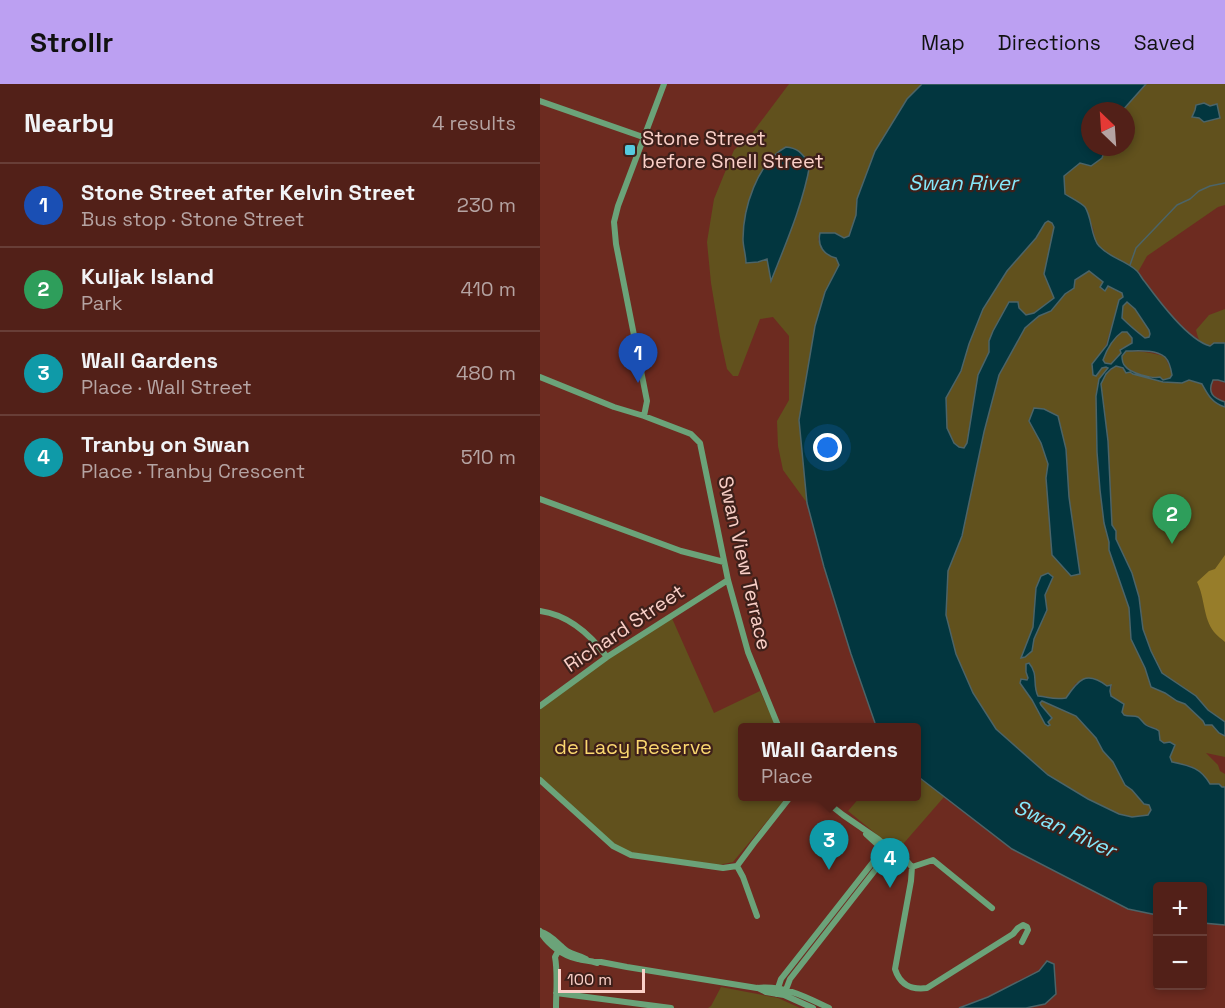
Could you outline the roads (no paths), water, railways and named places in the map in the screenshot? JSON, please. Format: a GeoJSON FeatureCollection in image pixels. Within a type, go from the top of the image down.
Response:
{"type":"FeatureCollection","features":[{"type":"Feature","properties":{"kind":"street"},"geometry":{"type":"LineString","coordinates":[[540,377],[614,407],[644,416],[647,401],[616,244],[614,222],[664,84]]}},
{"type":"Feature","properties":{"kind":"street"},"geometry":{"type":"LineString","coordinates":[[540,101],[643,137]]}},
{"type":"Feature","properties":{"kind":"street","name":"Swan View Terrace"},"geometry":{"type":"LineString","coordinates":[[644,416],[691,434],[702,447],[724,562],[747,652],[777,723]]}},
{"type":"Feature","properties":{"kind":"street"},"geometry":{"type":"LineString","coordinates":[[540,500],[681,550],[724,562]]}},
{"type":"Feature","properties":{"kind":"street","name":"Richard Street"},"geometry":{"type":"LineString","coordinates":[[540,706],[607,657],[728,580]]}},
{"type":"Feature","properties":{"kind":"street"},"geometry":{"type":"LineString","coordinates":[[540,611],[553,613],[574,623],[595,642],[607,657]]}},
{"type":"Feature","properties":{"kind":"street"},"geometry":{"type":"LineString","coordinates":[[540,780],[613,846],[632,855],[723,868],[737,866],[788,801]]}},
{"type":"Feature","properties":{"kind":"street"},"geometry":{"type":"LineString","coordinates":[[826,801],[878,838],[885,845],[887,852]]}},
{"type":"Feature","properties":{"kind":"street"},"geometry":{"type":"LineString","coordinates":[[864,880],[877,857],[879,848],[865,831]]}},
{"type":"Feature","properties":{"kind":"street"},"geometry":{"type":"LineString","coordinates":[[887,852],[905,859],[912,867],[895,969],[904,984],[911,988],[927,988],[1013,934],[1023,925],[1028,930],[1022,942]]}},
{"type":"Feature","properties":{"kind":"street"},"geometry":{"type":"LineString","coordinates":[[785,992],[805,955],[887,852]]}},
{"type":"Feature","properties":{"kind":"street"},"geometry":{"type":"LineString","coordinates":[[912,867],[933,860],[992,908]]}},
{"type":"Feature","properties":{"kind":"street"},"geometry":{"type":"LineString","coordinates":[[737,866],[757,916]]}},
{"type":"Feature","properties":{"kind":"street"},"geometry":{"type":"LineString","coordinates":[[541,932],[542,936],[562,950],[586,960],[758,987],[766,992],[785,992],[829,1008]]}},
{"type":"Feature","properties":{"kind":"street"},"geometry":{"type":"LineString","coordinates":[[556,1008],[557,965],[555,957],[562,950]]}},
{"type":"Feature","properties":{"kind":"street"},"geometry":{"type":"LineString","coordinates":[[776,991],[781,979],[805,955]]}},
{"type":"Feature","properties":{"kind":"street"},"geometry":{"type":"LineString","coordinates":[[785,992],[813,1008]]}},
{"type":"Feature","properties":{"kind":"street"},"geometry":{"type":"LineString","coordinates":[[556,993],[618,1004],[671,1008]]}},
{"type":"Feature","properties":{"kind":"water","name":"Swan River"},"geometry":{"type":"Polygon","coordinates":[[[922,84],[1146,84],[1130,102],[1081,102],[1081,156],[1103,156],[1091,166],[1080,163],[1064,176],[1065,194],[1085,207],[1094,238],[1099,246],[1137,271],[1183,328],[1210,346],[1214,343],[1225,343],[1225,382],[1213,380],[1211,392],[1214,397],[1225,402],[1225,407],[1208,395],[1202,384],[1189,380],[1182,383],[1163,382],[1130,372],[1126,373],[1123,368],[1116,366],[1106,374],[1101,384],[1108,441],[1112,525],[1132,573],[1139,597],[1143,629],[1162,673],[1196,696],[1208,710],[1225,722],[1225,736],[1212,725],[1205,725],[1185,704],[1151,687],[1131,639],[1129,608],[1109,550],[1100,490],[1096,396],[1099,379],[1108,368],[1102,368],[1096,376],[1093,375],[1092,364],[1107,345],[1119,300],[1123,297],[1122,293],[1108,286],[1105,291],[1100,287],[1103,282],[1089,271],[1075,280],[1074,288],[1065,294],[1051,311],[1039,316],[1025,328],[999,375],[984,432],[962,536],[948,571],[946,615],[956,654],[973,693],[996,729],[1048,775],[1119,814],[1132,817],[1148,815],[1151,810],[1149,805],[1144,804],[1125,785],[1113,762],[1103,751],[1096,738],[1076,716],[1042,701],[1041,705],[1052,718],[1048,722],[1050,725],[1045,724],[1020,683],[1021,679],[1027,680],[1028,678],[1026,664],[1029,663],[1034,672],[1038,696],[1054,699],[1066,698],[1079,682],[1088,678],[1100,681],[1107,686],[1111,685],[1111,696],[1124,704],[1122,712],[1124,715],[1138,717],[1146,725],[1159,731],[1160,740],[1175,745],[1170,757],[1172,762],[1195,768],[1210,784],[1225,787],[1225,925],[1207,923],[1207,882],[1153,882],[1153,914],[1128,909],[1012,849],[921,779],[921,723],[875,723],[824,567],[807,503],[799,420],[815,326],[825,292],[839,265],[836,258],[828,255],[822,249],[820,233],[835,233],[844,238],[849,236],[856,215],[857,199],[875,151],[907,99],[922,84]],[[1048,221],[1045,223],[1036,238],[1007,271],[983,309],[961,371],[946,398],[947,428],[954,443],[959,447],[964,448],[967,443],[978,375],[989,352],[989,341],[993,331],[1009,302],[1018,302],[1019,308],[1026,315],[1034,313],[1054,298],[1044,274],[1054,227],[1048,221]],[[1127,302],[1123,306],[1122,318],[1145,338],[1149,337],[1149,330],[1135,309],[1127,302]],[[1122,332],[1113,341],[1103,360],[1105,363],[1111,364],[1121,353],[1120,350],[1132,343],[1132,338],[1127,332],[1122,332]],[[1126,351],[1122,356],[1124,365],[1136,373],[1160,377],[1163,380],[1170,378],[1172,375],[1165,357],[1146,351],[1126,351]]]}},
{"type":"Feature","properties":{"kind":"water"},"geometry":{"type":"Polygon","coordinates":[[[1204,103],[1210,106],[1217,104],[1220,118],[1204,122],[1192,117],[1196,105],[1204,103]]]}},
{"type":"Feature","properties":{"kind":"water"},"geometry":{"type":"Polygon","coordinates":[[[786,147],[797,150],[810,164],[799,209],[771,281],[767,259],[746,263],[743,242],[744,227],[749,201],[760,175],[767,163],[786,147]]]}},
{"type":"Feature","properties":{"kind":"water"},"geometry":{"type":"Polygon","coordinates":[[[1034,408],[1044,409],[1058,416],[1066,449],[1069,497],[1080,574],[1071,576],[1052,555],[1046,478],[1048,464],[1041,443],[1029,421],[1034,408]]]}},
{"type":"Feature","properties":{"kind":"water"},"geometry":{"type":"Polygon","coordinates":[[[1048,573],[1053,577],[1045,595],[1047,610],[1034,639],[1032,651],[1021,658],[1033,627],[1036,588],[1041,576],[1048,573]]]}},
{"type":"Feature","properties":{"kind":"water"},"geometry":{"type":"Polygon","coordinates":[[[1047,961],[1054,964],[1056,994],[1045,1004],[1026,1008],[959,1008],[988,997],[1039,971],[1047,961]]]}},
{"type":"Feature","properties":{"kind":"waterway"},"geometry":{"type":"LineString","coordinates":[[1130,265],[1136,248],[1177,205],[1190,199],[1199,191],[1225,183]]}},
{"type":"Feature","properties":{"kind":"place","name":"Stone Street before Snell Street"},"geometry":{"type":"Point","coordinates":[630,150]}},
{"type":"Feature","properties":{"kind":"place","name":"Stone Street after Kelvin Street"},"geometry":{"type":"Point","coordinates":[638,383]}},
{"type":"Feature","properties":{"kind":"place","name":"Kuljak Island"},"geometry":{"type":"Point","coordinates":[1172,544]}},
{"type":"Feature","properties":{"kind":"place","name":"Wall Gardens"},"geometry":{"type":"Point","coordinates":[829,870]}},
{"type":"Feature","properties":{"kind":"place","name":"Tranby on Swan"},"geometry":{"type":"Point","coordinates":[890,888]}},
{"type":"Feature","properties":{"kind":"park label","name":"de Lacy Reserve"},"geometry":{"type":"Point","coordinates":[633,747]}}]}
